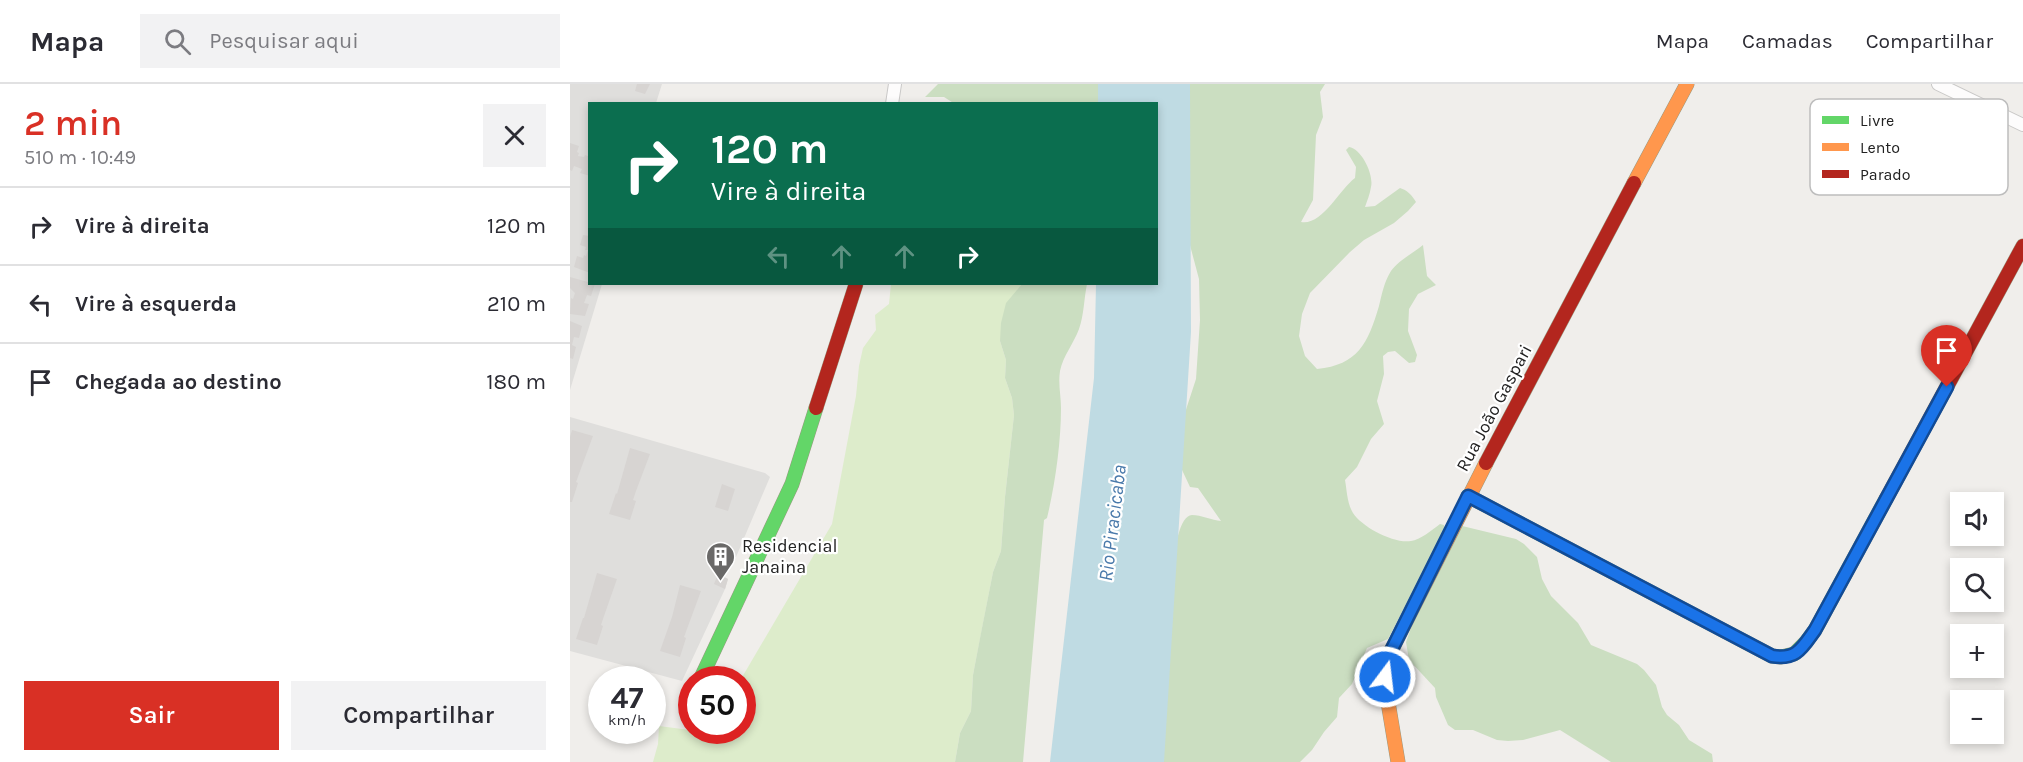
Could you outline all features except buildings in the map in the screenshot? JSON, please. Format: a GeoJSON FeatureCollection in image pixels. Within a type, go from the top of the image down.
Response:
{"type":"FeatureCollection","features":[{"type":"Feature","properties":{"kind":"street"},"geometry":{"type":"LineString","coordinates":[[892,102],[895,84]]}},
{"type":"Feature","properties":{"kind":"street","name":"Rua João Gaspari"},"geometry":{"type":"LineString","coordinates":[[1398,762],[1386,700],[1385,677],[1389,655],[1468,496],[1688,84]]}},
{"type":"Feature","properties":{"kind":"street"},"geometry":{"type":"LineString","coordinates":[[1938,84],[1970,99]]}},
{"type":"Feature","properties":{"kind":"street"},"geometry":{"type":"LineString","coordinates":[[2008,116],[2023,114]]}},
{"type":"Feature","properties":{"kind":"street"},"geometry":{"type":"LineString","coordinates":[[2008,117],[2023,125]]}},
{"type":"Feature","properties":{"kind":"street"},"geometry":{"type":"LineString","coordinates":[[1468,496],[1772,656],[1791,656],[1800,650],[1815,630],[2023,246]]}},
{"type":"Feature","properties":{"kind":"street"},"geometry":{"type":"LineString","coordinates":[[707,666],[792,484],[856,285]]}},
{"type":"Feature","properties":{"kind":"shaded area"},"geometry":{"type":"Polygon","coordinates":[[[570,84],[662,84],[656,102],[588,102],[588,285],[602,285],[570,390],[570,84]]]}},
{"type":"Feature","properties":{"kind":"shaded area"},"geometry":{"type":"Polygon","coordinates":[[[570,417],[765,473],[770,477],[736,557],[725,555],[718,574],[728,579],[725,589],[689,666],[678,666],[678,680],[666,677],[666,666],[626,666],[570,651],[570,417]]]}},
{"type":"Feature","properties":{"kind":"green space"},"geometry":{"type":"Polygon","coordinates":[[[938,84],[1099,84],[1100,102],[952,102],[944,97],[925,97],[938,84]]]}},
{"type":"Feature","properties":{"kind":"green space"},"geometry":{"type":"Polygon","coordinates":[[[1184,84],[1325,84],[1320,92],[1323,117],[1316,135],[1313,200],[1301,222],[1309,222],[1323,213],[1355,178],[1356,167],[1346,150],[1349,147],[1362,157],[1371,176],[1371,190],[1365,207],[1375,206],[1400,188],[1409,193],[1416,202],[1394,223],[1364,240],[1350,252],[1310,293],[1302,314],[1299,336],[1305,356],[1317,369],[1342,363],[1359,350],[1370,331],[1391,271],[1423,245],[1427,276],[1436,285],[1418,294],[1409,309],[1408,331],[1417,355],[1415,362],[1409,363],[1395,351],[1383,356],[1384,374],[1377,401],[1384,424],[1371,439],[1357,467],[1345,480],[1348,501],[1353,513],[1363,524],[1379,533],[1396,540],[1411,541],[1422,537],[1440,524],[1444,525],[1445,530],[1388,639],[1367,648],[1352,684],[1339,698],[1337,717],[1300,762],[1146,762],[1173,558],[1181,526],[1192,515],[1221,521],[1198,488],[1190,487],[1176,457],[1179,431],[1196,379],[1200,320],[1199,279],[1187,234],[1184,84]]]}},
{"type":"Feature","properties":{"kind":"green space"},"geometry":{"type":"Polygon","coordinates":[[[891,285],[1022,285],[1000,341],[1006,360],[1005,378],[1012,398],[1014,415],[1001,551],[993,572],[973,675],[971,711],[960,733],[955,762],[653,762],[658,744],[666,744],[666,727],[678,728],[678,744],[756,744],[756,666],[749,666],[832,524],[856,396],[859,366],[863,348],[876,330],[875,315],[889,304],[891,285]]]}},
{"type":"Feature","properties":{"kind":"green space"},"geometry":{"type":"Polygon","coordinates":[[[1021,285],[1087,285],[1079,329],[1060,371],[1059,449],[1050,505],[1047,518],[1044,520],[1023,762],[955,762],[960,733],[971,711],[973,675],[993,572],[1001,551],[1014,415],[1012,398],[1005,378],[1006,360],[1000,341],[1001,323],[1006,303],[1021,285]]]}},
{"type":"Feature","properties":{"kind":"green space"},"geometry":{"type":"Polygon","coordinates":[[[1458,525],[1516,539],[1524,544],[1537,557],[1542,579],[1551,596],[1578,623],[1591,645],[1637,664],[1644,670],[1656,685],[1662,707],[1667,715],[1679,725],[1689,740],[1712,754],[1713,762],[1611,762],[1560,730],[1523,740],[1508,741],[1497,740],[1473,730],[1455,730],[1448,725],[1436,697],[1435,688],[1409,660],[1406,642],[1420,603],[1458,525]]]}},
{"type":"Feature","properties":{"kind":"water","name":"Rio Piracicaba"},"geometry":{"type":"Polygon","coordinates":[[[1098,84],[1190,84],[1191,332],[1164,762],[1050,762],[1094,378],[1096,285],[1158,285],[1158,102],[1098,102],[1098,84]]]}},
{"type":"Feature","properties":{"kind":"traffic: fast"},"geometry":{"type":"LineString","coordinates":[[707,666],[792,484],[816,408]]}},
{"type":"Feature","properties":{"kind":"traffic: fast"},"geometry":{"type":"LineString","coordinates":[[1468,496],[1772,656],[1781,657],[1794,654],[1815,630],[1886,499]]}},
{"type":"Feature","properties":{"kind":"traffic: slow"},"geometry":{"type":"LineString","coordinates":[[1634,183],[1687,84]]}},
{"type":"Feature","properties":{"kind":"traffic: slow"},"geometry":{"type":"LineString","coordinates":[[1398,762],[1387,696],[1389,655],[1486,463]]}},
{"type":"Feature","properties":{"kind":"traffic: jam"},"geometry":{"type":"LineString","coordinates":[[1486,463],[1634,183]]}},
{"type":"Feature","properties":{"kind":"traffic: jam"},"geometry":{"type":"LineString","coordinates":[[1886,499],[2023,246]]}},
{"type":"Feature","properties":{"kind":"traffic: jam"},"geometry":{"type":"LineString","coordinates":[[816,408],[856,285]]}},
{"type":"Feature","properties":{"kind":"place","name":"Residencial Janaina"},"geometry":{"type":"Point","coordinates":[721,582]}},
{"type":"Feature","properties":{"kind":"route"},"geometry":{"type":"LineString","coordinates":[[1385,677],[1389,655],[1468,496],[1772,656],[1791,656],[1800,650],[1815,630],[1947,387]]}}]}
